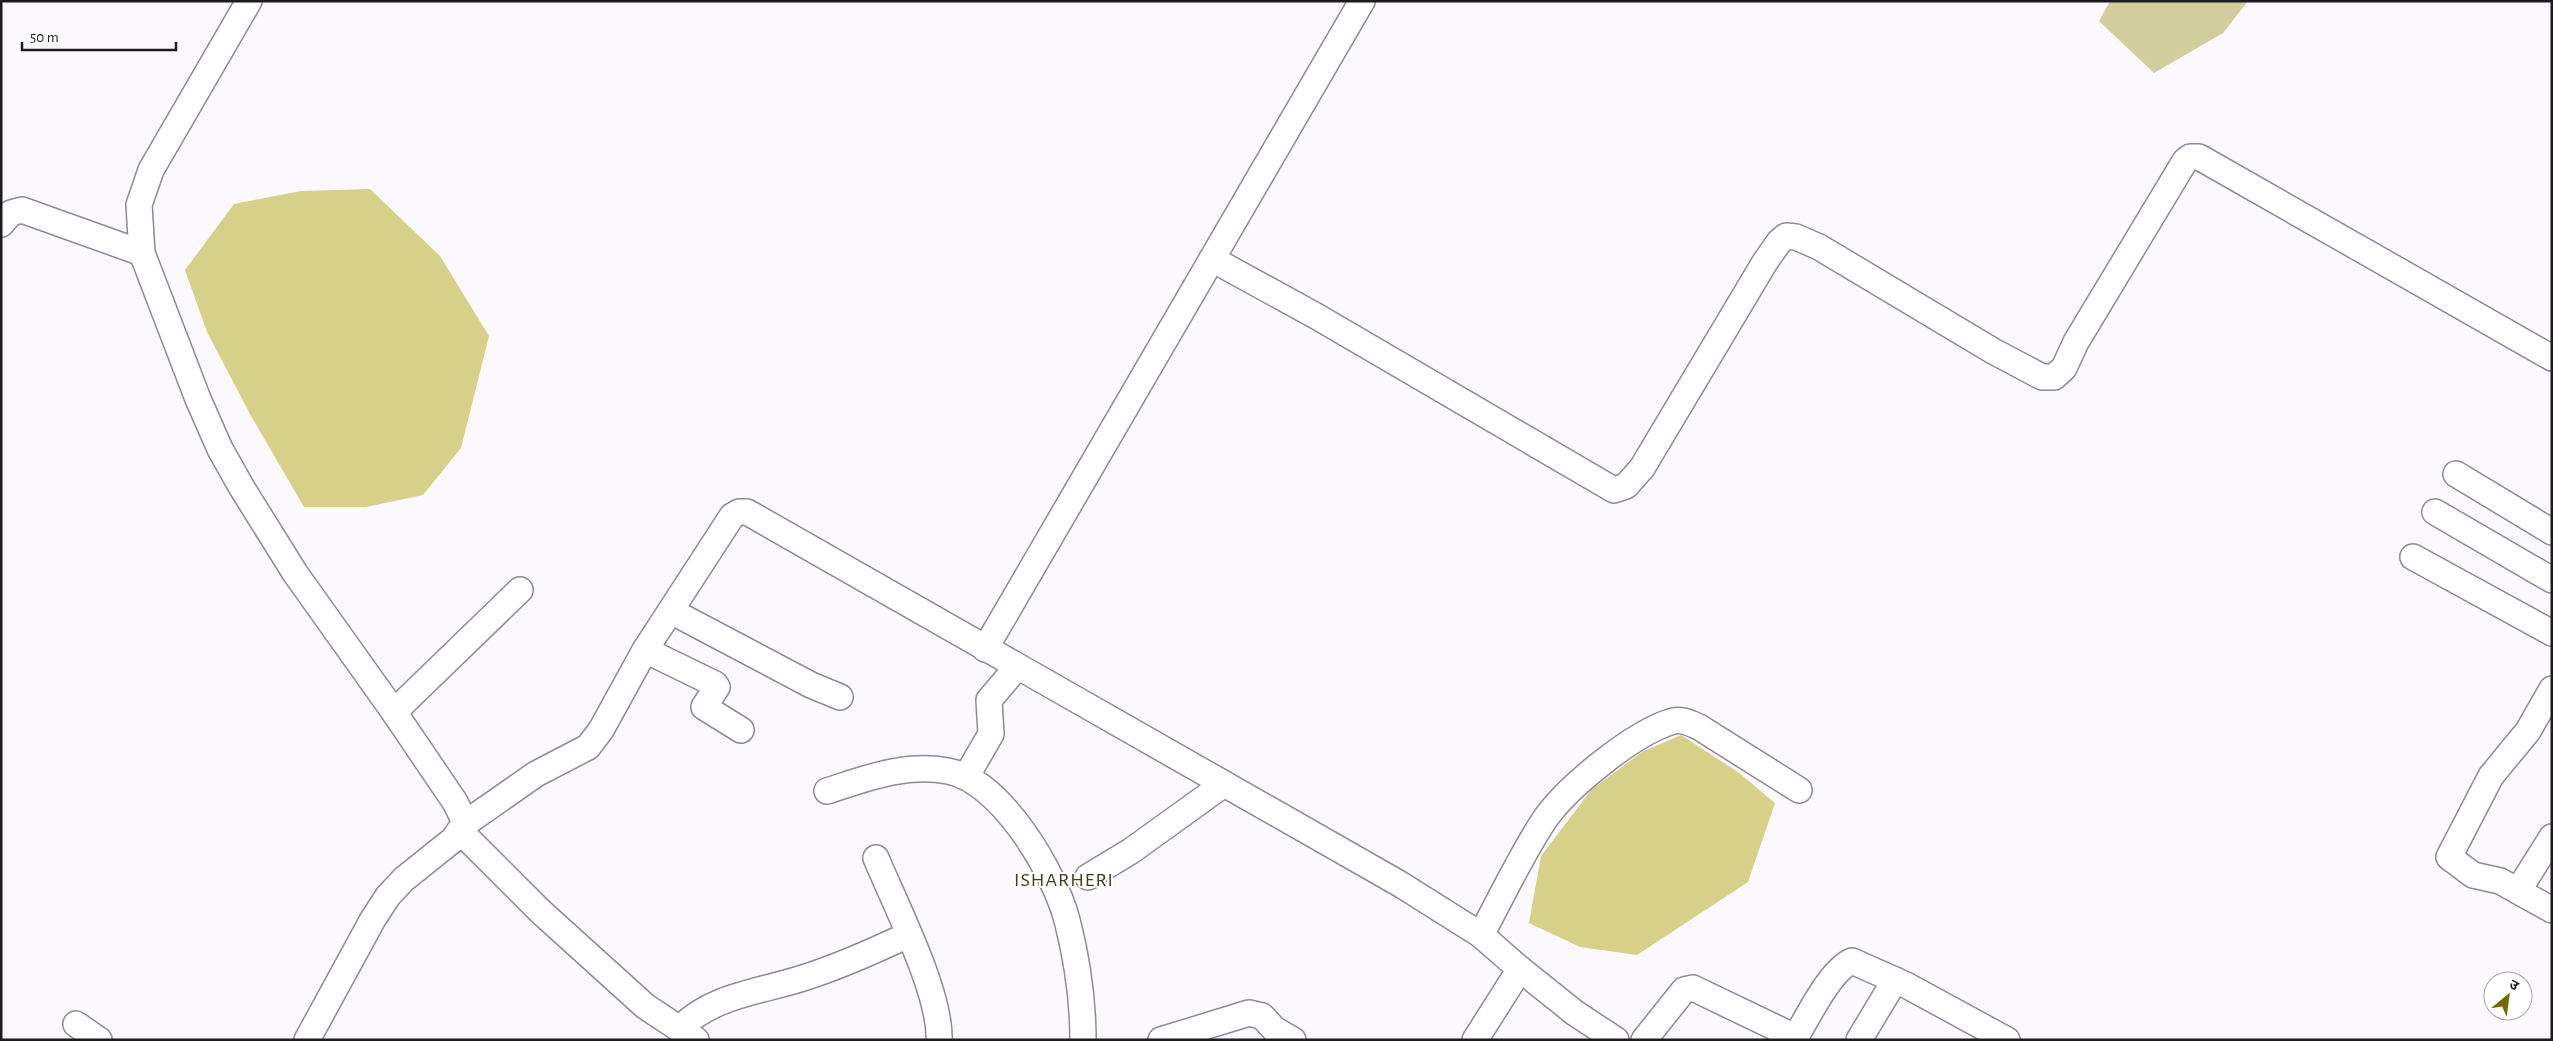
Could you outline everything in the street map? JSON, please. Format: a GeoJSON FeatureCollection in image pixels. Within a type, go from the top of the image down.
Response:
{"type":"FeatureCollection","features":[{"type":"Feature","properties":{"kind":"street"},"geometry":{"type":"LineString","coordinates":[[249,1],[152,170],[139,206],[142,254],[171,331],[220,449],[295,573],[394,712],[455,802],[463,818],[462,828],[540,911],[645,1006],[688,1034],[689,1019],[712,1005],[823,972],[908,936]]}},
{"type":"Feature","properties":{"kind":"street"},"geometry":{"type":"LineString","coordinates":[[985,649],[1362,1]]}},
{"type":"Feature","properties":{"kind":"street"},"geometry":{"type":"LineString","coordinates":[[1212,259],[1308,312],[1614,490],[1626,486],[1642,468],[1765,262],[1779,242],[1786,236],[1796,237],[1818,247],[1993,351],[2042,377],[2054,377],[2064,368],[2102,299],[2185,161],[2190,157],[2199,157],[2552,358]]}},
{"type":"Feature","properties":{"kind":"street"},"geometry":{"type":"LineString","coordinates":[[1,224],[11,213],[22,210],[142,254]]}},
{"type":"Feature","properties":{"kind":"street"},"geometry":{"type":"LineString","coordinates":[[2456,474],[2552,532]]}},
{"type":"Feature","properties":{"kind":"street"},"geometry":{"type":"LineString","coordinates":[[307,1040],[372,919],[388,896],[404,879],[454,839],[462,828],[536,774],[588,747],[601,730],[645,650],[732,516],[739,512],[747,512],[1400,884],[1482,935],[1520,969],[1576,1013],[1616,1040]]}},
{"type":"Feature","properties":{"kind":"street"},"geometry":{"type":"LineString","coordinates":[[2435,512],[2552,580]]}},
{"type":"Feature","properties":{"kind":"street"},"geometry":{"type":"LineString","coordinates":[[2413,557],[2552,633]]}},
{"type":"Feature","properties":{"kind":"street"},"geometry":{"type":"LineString","coordinates":[[394,712],[520,590]]}},
{"type":"Feature","properties":{"kind":"street"},"geometry":{"type":"LineString","coordinates":[[671,610],[812,685],[840,697]]}},
{"type":"Feature","properties":{"kind":"street"},"geometry":{"type":"LineString","coordinates":[[645,650],[715,684],[717,686],[716,690],[704,707],[742,730]]}},
{"type":"Feature","properties":{"kind":"street"},"geometry":{"type":"LineString","coordinates":[[966,777],[990,734],[990,700],[1017,667]]}},
{"type":"Feature","properties":{"kind":"street"},"geometry":{"type":"LineString","coordinates":[[2552,689],[2528,731],[2491,776],[2448,857],[2473,875],[2500,881],[2552,910]]}},
{"type":"Feature","properties":{"kind":"street"},"geometry":{"type":"LineString","coordinates":[[1482,935],[1546,818],[1586,776],[1634,740],[1671,721],[1685,721],[1699,727],[1799,790]]}},
{"type":"Feature","properties":{"kind":"street"},"geometry":{"type":"LineString","coordinates":[[827,791],[886,772],[920,768],[950,771],[984,787],[1001,804],[1027,836],[1047,874],[1066,918],[1083,1006],[1083,1040]]}},
{"type":"Feature","properties":{"kind":"street"},"geometry":{"type":"LineString","coordinates":[[1088,877],[1131,851],[1224,784]]}},
{"type":"Feature","properties":{"kind":"street"},"geometry":{"type":"LineString","coordinates":[[2518,891],[2552,837]]}},
{"type":"Feature","properties":{"kind":"street"},"geometry":{"type":"LineString","coordinates":[[876,858],[932,998],[940,1030],[939,1040]]}},
{"type":"Feature","properties":{"kind":"street"},"geometry":{"type":"LineString","coordinates":[[1644,1040],[1684,990],[1693,988],[1794,1039],[1843,965],[1852,961],[1895,980],[2008,1040]]}},
{"type":"Feature","properties":{"kind":"street"},"geometry":{"type":"LineString","coordinates":[[1475,1040],[1520,969]]}},
{"type":"Feature","properties":{"kind":"street"},"geometry":{"type":"LineString","coordinates":[[1859,1040],[1895,980]]}},
{"type":"Feature","properties":{"kind":"street"},"geometry":{"type":"LineString","coordinates":[[1160,1040],[1249,1013],[1262,1016],[1274,1029],[1293,1040]]}},
{"type":"Feature","properties":{"kind":"street"},"geometry":{"type":"LineString","coordinates":[[76,1024],[99,1040]]}},
{"type":"Feature","properties":{"kind":"shaded area"},"geometry":{"type":"Polygon","coordinates":[[[2110,1],[2248,1],[2223,33],[2154,73],[2099,21],[2110,1]]]}},
{"type":"Feature","properties":{"kind":"shaded area"},"geometry":{"type":"Polygon","coordinates":[[[370,189],[440,256],[489,336],[461,448],[423,495],[366,507],[304,507],[251,416],[207,332],[185,270],[234,204],[301,191],[370,189]]]}},
{"type":"Feature","properties":{"kind":"shaded area"},"geometry":{"type":"Polygon","coordinates":[[[1681,735],[1738,772],[1775,803],[1748,882],[1637,955],[1580,947],[1529,923],[1541,856],[1592,789],[1642,752],[1681,735]]]}},
{"type":"Feature","properties":{"kind":"district","name":"ISHARHERI"},"geometry":{"type":"Point","coordinates":[1064,880]}}]}
